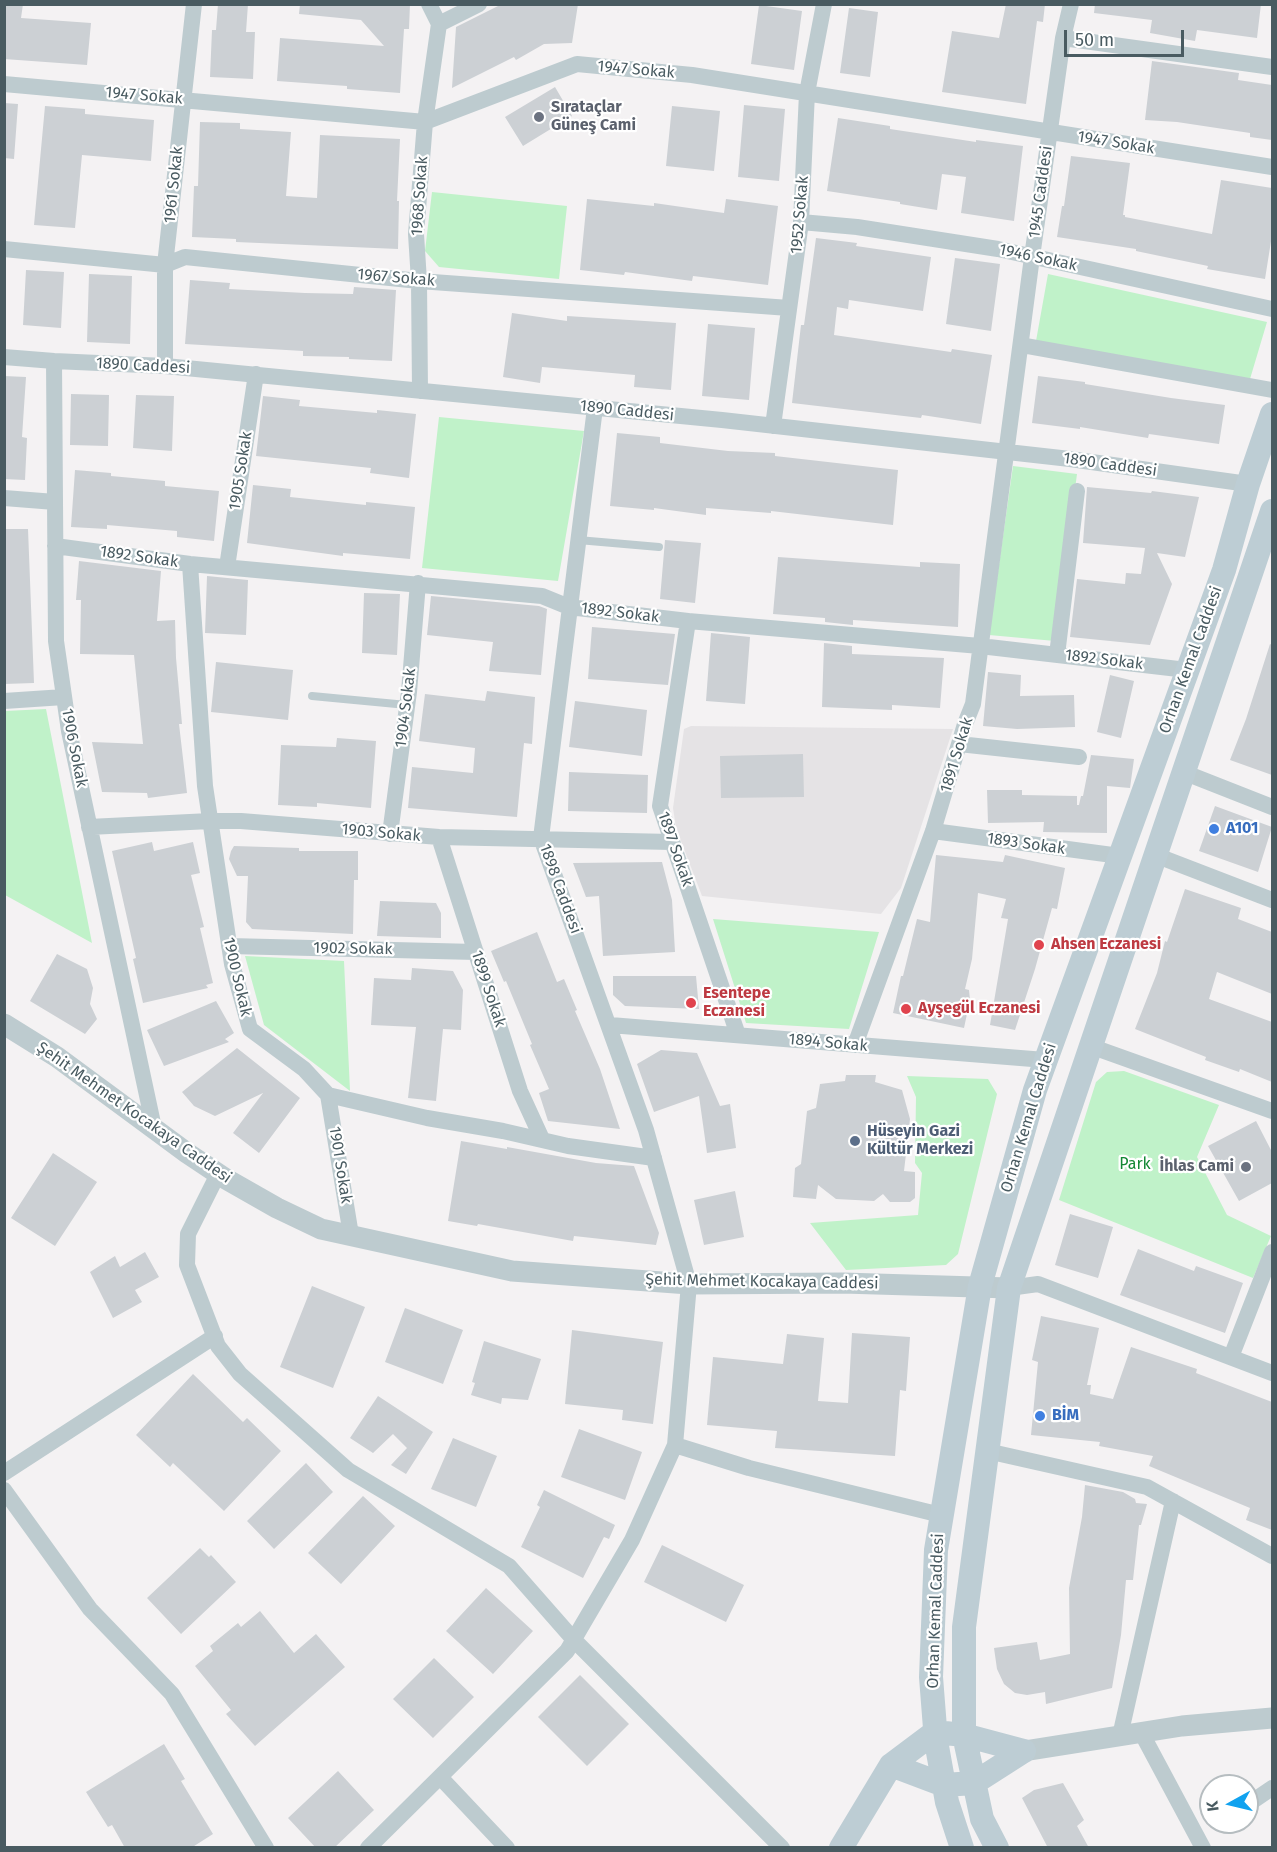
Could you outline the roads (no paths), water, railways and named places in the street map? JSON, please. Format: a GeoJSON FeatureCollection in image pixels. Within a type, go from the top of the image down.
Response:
{"type":"FeatureCollection","features":[{"type":"Feature","properties":{"kind":"main road","name":"Orhan Kemal Caddesi"},"geometry":{"type":"LineString","coordinates":[[997,1848],[982,1819],[959,1784],[950,1734],[931,1677],[936,1550],[980,1286],[1045,1060],[1224,570],[1248,484],[1272,414]]}},
{"type":"Feature","properties":{"kind":"main road"},"geometry":{"type":"LineString","coordinates":[[1248,484],[1272,499]]}},
{"type":"Feature","properties":{"kind":"main road","name":"Orhan Kemal Caddesi"},"geometry":{"type":"LineString","coordinates":[[950,1734],[1009,1288],[1272,511]]}},
{"type":"Feature","properties":{"kind":"main road"},"geometry":{"type":"LineString","coordinates":[[841,1848],[891,1765],[950,1734],[1024,1750]]}},
{"type":"Feature","properties":{"kind":"main road"},"geometry":{"type":"LineString","coordinates":[[891,1765],[959,1784],[1024,1750]]}},
{"type":"Feature","properties":{"kind":"main road","name":"Orhan Kemal Caddesi"},"geometry":{"type":"LineString","coordinates":[[959,1784],[947,1802],[962,1848]]}},
{"type":"Feature","properties":{"kind":"street","name":"1961 Sokak"},"geometry":{"type":"LineString","coordinates":[[165,366],[165,265],[195,4]]}},
{"type":"Feature","properties":{"kind":"street"},"geometry":{"type":"LineString","coordinates":[[429,4],[439,24],[479,4]]}},
{"type":"Feature","properties":{"kind":"street","name":"1952 Sokak"},"geometry":{"type":"LineString","coordinates":[[773,426],[801,222],[807,93],[824,4]]}},
{"type":"Feature","properties":{"kind":"street","name":"1945 Caddesi"},"geometry":{"type":"LineString","coordinates":[[1007,452],[1063,38],[1071,4]]}},
{"type":"Feature","properties":{"kind":"street","name":"1968 Sokak"},"geometry":{"type":"LineString","coordinates":[[420,390],[416,234],[425,122],[439,24]]}},
{"type":"Feature","properties":{"kind":"street"},"geometry":{"type":"LineString","coordinates":[[1063,38],[1272,67]]}},
{"type":"Feature","properties":{"kind":"street","name":"1947 Sokak"},"geometry":{"type":"LineString","coordinates":[[4,84],[425,122],[577,64],[692,75],[1272,167]]}},
{"type":"Feature","properties":{"kind":"street","name":"1946 Sokak"},"geometry":{"type":"LineString","coordinates":[[801,222],[857,227],[998,249],[1272,309]]}},
{"type":"Feature","properties":{"kind":"street","name":"1967 Sokak"},"geometry":{"type":"LineString","coordinates":[[4,249],[165,265],[185,256],[419,281],[789,308]]}},
{"type":"Feature","properties":{"kind":"street"},"geometry":{"type":"LineString","coordinates":[[1021,345],[1272,390]]}},
{"type":"Feature","properties":{"kind":"street","name":"1890 Caddesi"},"geometry":{"type":"LineString","coordinates":[[4,357],[165,366],[256,374],[773,426],[1070,459],[1248,484]]}},
{"type":"Feature","properties":{"kind":"street","name":"1906 Sokak"},"geometry":{"type":"LineString","coordinates":[[54,361],[56,641],[69,730],[153,1128]]}},
{"type":"Feature","properties":{"kind":"street","name":"1905 Sokak"},"geometry":{"type":"LineString","coordinates":[[227,567],[256,374]]}},
{"type":"Feature","properties":{"kind":"street","name":"1898 Caddesi"},"geometry":{"type":"LineString","coordinates":[[595,408],[541,838],[646,1130],[689,1284]]}},
{"type":"Feature","properties":{"kind":"street","name":"1891 Sokak"},"geometry":{"type":"LineString","coordinates":[[855,1045],[933,831],[973,704],[1007,452]]}},
{"type":"Feature","properties":{"kind":"street"},"geometry":{"type":"LineString","coordinates":[[1057,655],[1077,491]]}},
{"type":"Feature","properties":{"kind":"street"},"geometry":{"type":"LineString","coordinates":[[4,498],[55,502]]}},
{"type":"Feature","properties":{"kind":"street","name":"1892 Sokak"},"geometry":{"type":"LineString","coordinates":[[55,546],[190,564],[542,596],[569,607],[688,621],[980,646],[1187,670]]}},
{"type":"Feature","properties":{"kind":"street","name":"1900 Sokak"},"geometry":{"type":"LineString","coordinates":[[190,564],[205,786],[232,964],[250,1029],[304,1069],[328,1095]]}},
{"type":"Feature","properties":{"kind":"street","name":"1904 Sokak"},"geometry":{"type":"LineString","coordinates":[[390,834],[407,705],[418,583]]}},
{"type":"Feature","properties":{"kind":"street","name":"1897 Sokak"},"geometry":{"type":"LineString","coordinates":[[688,621],[660,806],[738,1035]]}},
{"type":"Feature","properties":{"kind":"street"},"geometry":{"type":"LineString","coordinates":[[4,701],[64,698]]}},
{"type":"Feature","properties":{"kind":"street"},"geometry":{"type":"LineString","coordinates":[[959,744],[1079,757]]}},
{"type":"Feature","properties":{"kind":"street"},"geometry":{"type":"LineString","coordinates":[[1183,772],[1272,807]]}},
{"type":"Feature","properties":{"kind":"street","name":"1903 Sokak"},"geometry":{"type":"LineString","coordinates":[[89,827],[241,821],[439,837],[672,842]]}},
{"type":"Feature","properties":{"kind":"street","name":"1893 Sokak"},"geometry":{"type":"LineString","coordinates":[[933,831],[1120,856]]}},
{"type":"Feature","properties":{"kind":"street","name":"1899 Sokak"},"geometry":{"type":"LineString","coordinates":[[439,837],[520,1091],[542,1139]]}},
{"type":"Feature","properties":{"kind":"street"},"geometry":{"type":"LineString","coordinates":[[1155,855],[1272,900]]}},
{"type":"Feature","properties":{"kind":"street","name":"1902 Sokak"},"geometry":{"type":"LineString","coordinates":[[229,946],[476,952]]}},
{"type":"Feature","properties":{"kind":"street","name":"Şehit Mehmet Kocakaya Caddesi"},"geometry":{"type":"LineString","coordinates":[[4,1024],[57,1057],[218,1174],[321,1229],[512,1271],[689,1284],[843,1283],[1009,1288]]}},
{"type":"Feature","properties":{"kind":"street","name":"1894 Sokak"},"geometry":{"type":"LineString","coordinates":[[610,1025],[1045,1060]]}},
{"type":"Feature","properties":{"kind":"street"},"geometry":{"type":"LineString","coordinates":[[1090,1046],[1272,1111]]}},
{"type":"Feature","properties":{"kind":"street"},"geometry":{"type":"LineString","coordinates":[[328,1095],[427,1118],[542,1139],[568,1146],[654,1158]]}},
{"type":"Feature","properties":{"kind":"street","name":"1901 Sokak"},"geometry":{"type":"LineString","coordinates":[[328,1095],[351,1235]]}},
{"type":"Feature","properties":{"kind":"street"},"geometry":{"type":"LineString","coordinates":[[218,1174],[188,1234],[187,1265],[218,1346],[240,1374],[348,1470],[509,1566],[574,1640],[782,1848]]}},
{"type":"Feature","properties":{"kind":"street"},"geometry":{"type":"LineString","coordinates":[[1231,1357],[1272,1252]]}},
{"type":"Feature","properties":{"kind":"street"},"geometry":{"type":"LineString","coordinates":[[368,1848],[567,1651],[632,1540],[675,1445],[689,1284]]}},
{"type":"Feature","properties":{"kind":"street"},"geometry":{"type":"LineString","coordinates":[[1009,1288],[1038,1284],[1272,1373]]}},
{"type":"Feature","properties":{"kind":"street"},"geometry":{"type":"LineString","coordinates":[[4,1473],[215,1336]]}},
{"type":"Feature","properties":{"kind":"street"},"geometry":{"type":"LineString","coordinates":[[675,1445],[748,1468],[941,1515]]}},
{"type":"Feature","properties":{"kind":"street"},"geometry":{"type":"LineString","coordinates":[[987,1451],[1147,1487],[1272,1556]]}},
{"type":"Feature","properties":{"kind":"street"},"geometry":{"type":"LineString","coordinates":[[4,1490],[90,1609],[172,1694],[209,1751],[266,1848]]}},
{"type":"Feature","properties":{"kind":"street"},"geometry":{"type":"LineString","coordinates":[[1120,1736],[1173,1501]]}},
{"type":"Feature","properties":{"kind":"street"},"geometry":{"type":"LineString","coordinates":[[1024,1750],[1141,1732],[1272,1718]]}},
{"type":"Feature","properties":{"kind":"street"},"geometry":{"type":"LineString","coordinates":[[1141,1732],[1203,1848]]}},
{"type":"Feature","properties":{"kind":"street"},"geometry":{"type":"LineString","coordinates":[[440,1777],[507,1848]]}},
{"type":"Feature","properties":{"kind":"street"},"geometry":{"type":"LineString","coordinates":[[1259,1797],[1272,1788]]}},
{"type":"Feature","properties":{"kind":"lane"},"geometry":{"type":"LineString","coordinates":[[578,540],[659,547]]}},
{"type":"Feature","properties":{"kind":"lane"},"geometry":{"type":"LineString","coordinates":[[312,696],[407,705]]}},
{"type":"Feature","properties":{"kind":"place","name":"Sırataçlar Güneş Cami"},"geometry":{"type":"Point","coordinates":[539,117]}},
{"type":"Feature","properties":{"kind":"place","name":"A101"},"geometry":{"type":"Point","coordinates":[1214,829]}},
{"type":"Feature","properties":{"kind":"place","name":"Ahsen Eczanesi"},"geometry":{"type":"Point","coordinates":[1039,945]}},
{"type":"Feature","properties":{"kind":"place","name":"Esentepe Eczanesi"},"geometry":{"type":"Point","coordinates":[691,1003]}},
{"type":"Feature","properties":{"kind":"place","name":"Ayşegül Eczanesi"},"geometry":{"type":"Point","coordinates":[906,1009]}},
{"type":"Feature","properties":{"kind":"place","name":"Hüseyin Gazi Kültür Merkezi"},"geometry":{"type":"Point","coordinates":[855,1141]}},
{"type":"Feature","properties":{"kind":"place","name":"İhlas Cami"},"geometry":{"type":"Point","coordinates":[1246,1167]}},
{"type":"Feature","properties":{"kind":"place","name":"BİM"},"geometry":{"type":"Point","coordinates":[1040,1416]}},
{"type":"Feature","properties":{"kind":"park label","name":"Park"},"geometry":{"type":"Point","coordinates":[1135,1165]}}]}
